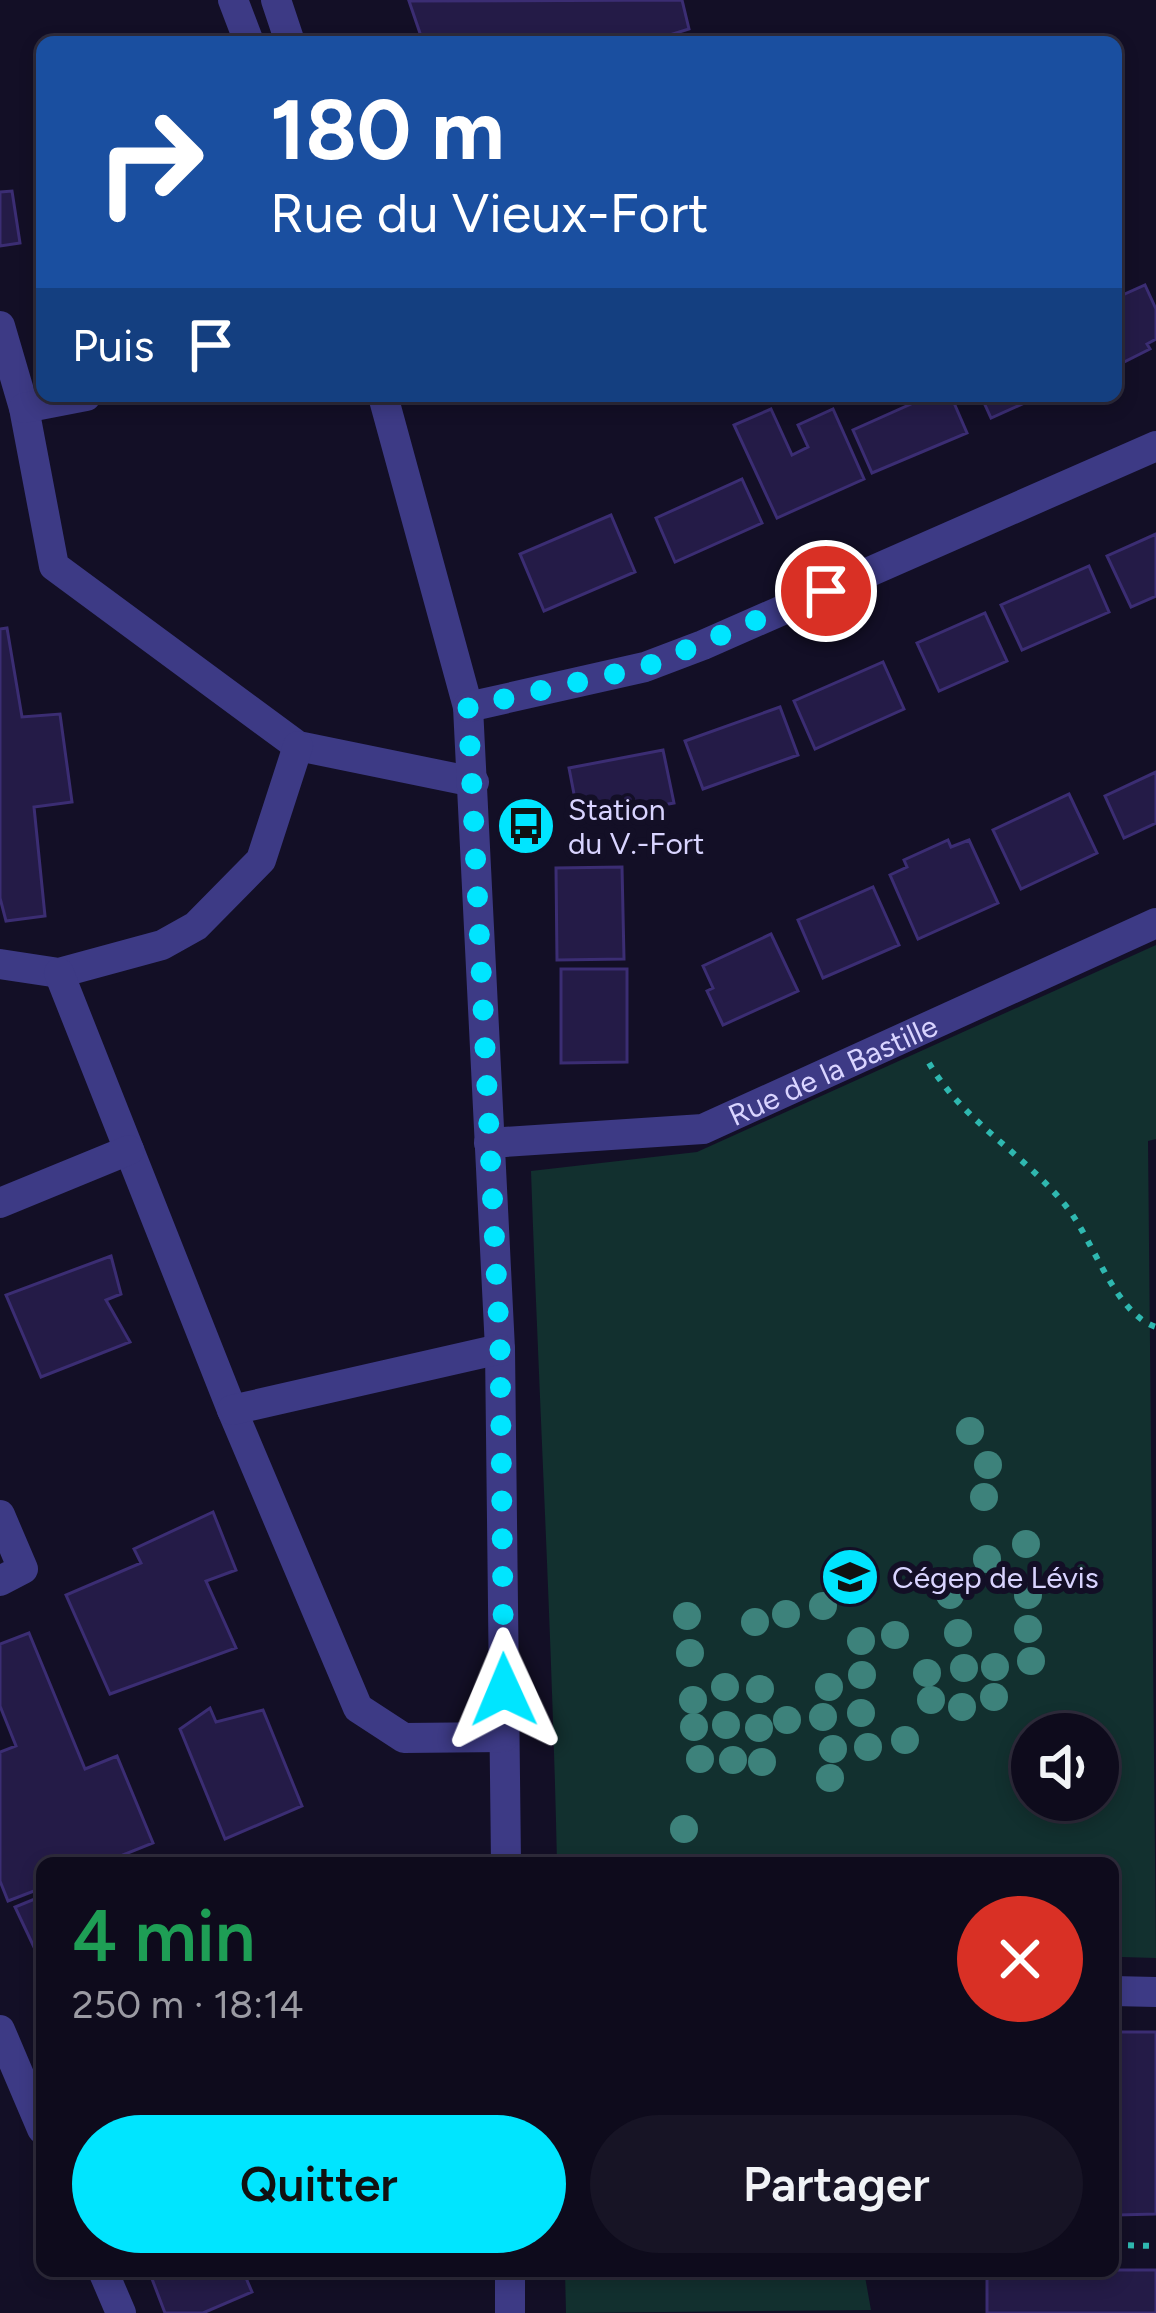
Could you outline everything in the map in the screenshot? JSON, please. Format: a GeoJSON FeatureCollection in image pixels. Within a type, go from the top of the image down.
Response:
{"type":"FeatureCollection","features":[{"type":"Feature","properties":{"kind":"street"},"geometry":{"type":"LineString","coordinates":[[233,0],[247,36]]}},
{"type":"Feature","properties":{"kind":"street"},"geometry":{"type":"LineString","coordinates":[[276,0],[288,36]]}},
{"type":"Feature","properties":{"kind":"street"},"geometry":{"type":"LineString","coordinates":[[0,326],[24,408],[54,566],[298,746],[474,782]]}},
{"type":"Feature","properties":{"kind":"street"},"geometry":{"type":"LineString","coordinates":[[24,408],[55,402]]}},
{"type":"Feature","properties":{"kind":"street"},"geometry":{"type":"LineString","coordinates":[[385,402],[468,707],[500,1349],[506,1857]]}},
{"type":"Feature","properties":{"kind":"street"},"geometry":{"type":"LineString","coordinates":[[468,707],[645,667],[703,645],[1156,446]]}},
{"type":"Feature","properties":{"kind":"street"},"geometry":{"type":"LineString","coordinates":[[0,964],[59,974],[162,945],[196,926],[261,860],[298,746]]}},
{"type":"Feature","properties":{"kind":"street","name":"Rue de la Bastille"},"geometry":{"type":"LineString","coordinates":[[489,1143],[703,1129],[1156,923]]}},
{"type":"Feature","properties":{"kind":"street"},"geometry":{"type":"LineString","coordinates":[[59,974],[232,1410],[358,1708],[404,1738],[504,1737]]}},
{"type":"Feature","properties":{"kind":"street"},"geometry":{"type":"LineString","coordinates":[[0,1203],[129,1150]]}},
{"type":"Feature","properties":{"kind":"street"},"geometry":{"type":"LineString","coordinates":[[232,1410],[500,1349]]}},
{"type":"Feature","properties":{"kind":"street"},"geometry":{"type":"LineString","coordinates":[[0,1515],[23,1569],[0,1581]]}},
{"type":"Feature","properties":{"kind":"street"},"geometry":{"type":"LineString","coordinates":[[1119,1991],[1156,1992]]}},
{"type":"Feature","properties":{"kind":"street"},"geometry":{"type":"LineString","coordinates":[[0,2030],[36,2114]]}},
{"type":"Feature","properties":{"kind":"street"},"geometry":{"type":"LineString","coordinates":[[106,2277],[121,2313]]}},
{"type":"Feature","properties":{"kind":"street"},"geometry":{"type":"LineString","coordinates":[[510,2277],[510,2313]]}},
{"type":"Feature","properties":{"kind":"path"},"geometry":{"type":"LineString","coordinates":[[912,1034],[941,1084],[1068,1208],[1111,1283],[1137,1317],[1156,1327]]}},
{"type":"Feature","properties":{"kind":"path"},"geometry":{"type":"LineString","coordinates":[[1119,2245],[1156,2246]]}},
{"type":"Feature","properties":{"kind":"green space","name":"Cégep de Lévis"},"geometry":{"type":"Polygon","coordinates":[[[1156,945],[1156,1139],[1148,1141],[1156,1958],[1119,1959],[1119,1857],[557,1857],[531,1171],[697,1152],[1156,945]]]}},
{"type":"Feature","properties":{"kind":"green space"},"geometry":{"type":"Polygon","coordinates":[[[565,2277],[865,2277],[871,2310],[566,2313],[565,2277]]]}},
{"type":"Feature","properties":{"kind":"building"},"geometry":{"type":"Polygon","coordinates":[[[682,0],[689,29],[666,36],[421,36],[409,1],[682,0]]]}},
{"type":"Feature","properties":{"kind":"building"},"geometry":{"type":"Polygon","coordinates":[[[12,191],[20,243],[0,246],[0,192],[12,191]]]}},
{"type":"Feature","properties":{"kind":"building"},"geometry":{"type":"Polygon","coordinates":[[[1145,285],[1156,309],[1156,339],[1147,344],[1150,349],[1122,363],[1122,295],[1145,285]]]}},
{"type":"Feature","properties":{"kind":"building"},"geometry":{"type":"Polygon","coordinates":[[[916,402],[954,402],[967,433],[872,473],[853,430],[916,402]]]}},
{"type":"Feature","properties":{"kind":"building"},"geometry":{"type":"Polygon","coordinates":[[[984,402],[1027,402],[991,418],[984,402]]]}},
{"type":"Feature","properties":{"kind":"building"},"geometry":{"type":"Polygon","coordinates":[[[771,409],[792,455],[808,447],[798,425],[833,409],[864,479],[777,518],[734,425],[771,409]]]}},
{"type":"Feature","properties":{"kind":"building"},"geometry":{"type":"Polygon","coordinates":[[[742,479],[762,523],[675,562],[656,518],[742,479]]]}},
{"type":"Feature","properties":{"kind":"building"},"geometry":{"type":"Polygon","coordinates":[[[611,515],[635,572],[544,611],[520,554],[611,515]]]}},
{"type":"Feature","properties":{"kind":"building"},"geometry":{"type":"Polygon","coordinates":[[[1156,534],[1156,596],[1131,607],[1107,556],[1156,534]]]}},
{"type":"Feature","properties":{"kind":"building"},"geometry":{"type":"Polygon","coordinates":[[[1089,566],[1109,612],[1022,650],[1001,605],[1089,566]]]}},
{"type":"Feature","properties":{"kind":"building"},"geometry":{"type":"Polygon","coordinates":[[[985,613],[1007,661],[939,691],[917,643],[985,613]]]}},
{"type":"Feature","properties":{"kind":"building"},"geometry":{"type":"Polygon","coordinates":[[[7,628],[22,717],[60,714],[72,802],[34,807],[45,916],[6,921],[0,898],[0,629],[7,628]]]}},
{"type":"Feature","properties":{"kind":"building"},"geometry":{"type":"Polygon","coordinates":[[[883,662],[904,709],[815,749],[794,701],[883,662]]]}},
{"type":"Feature","properties":{"kind":"building"},"geometry":{"type":"Polygon","coordinates":[[[780,707],[798,755],[703,789],[685,741],[780,707]]]}},
{"type":"Feature","properties":{"kind":"building"},"geometry":{"type":"Polygon","coordinates":[[[663,750],[674,803],[579,820],[569,768],[663,750]]]}},
{"type":"Feature","properties":{"kind":"building"},"geometry":{"type":"Polygon","coordinates":[[[1156,772],[1156,823],[1124,838],[1105,796],[1156,772]]]}},
{"type":"Feature","properties":{"kind":"building"},"geometry":{"type":"Polygon","coordinates":[[[1069,794],[1097,853],[1021,889],[993,830],[1069,794]]]}},
{"type":"Feature","properties":{"kind":"building"},"geometry":{"type":"Polygon","coordinates":[[[948,840],[951,847],[969,840],[998,903],[918,939],[890,875],[907,867],[904,860],[948,840]]]}},
{"type":"Feature","properties":{"kind":"building"},"geometry":{"type":"Polygon","coordinates":[[[622,867],[624,959],[557,960],[556,868],[622,867]]]}},
{"type":"Feature","properties":{"kind":"building"},"geometry":{"type":"Polygon","coordinates":[[[873,887],[899,945],[823,978],[798,920],[873,887]]]}},
{"type":"Feature","properties":{"kind":"building"},"geometry":{"type":"Polygon","coordinates":[[[771,934],[798,991],[723,1025],[707,991],[713,988],[703,966],[771,934]]]}},
{"type":"Feature","properties":{"kind":"building"},"geometry":{"type":"Polygon","coordinates":[[[561,969],[627,969],[627,1062],[561,1063],[561,969]]]}},
{"type":"Feature","properties":{"kind":"building"},"geometry":{"type":"Polygon","coordinates":[[[111,1256],[121,1294],[106,1300],[130,1342],[41,1377],[6,1295],[111,1256]]]}},
{"type":"Feature","properties":{"kind":"building"},"geometry":{"type":"Polygon","coordinates":[[[213,1512],[236,1570],[206,1581],[236,1648],[110,1694],[66,1595],[141,1563],[134,1549],[213,1512]]]}},
{"type":"Feature","properties":{"kind":"building"},"geometry":{"type":"Polygon","coordinates":[[[29,1633],[85,1769],[117,1756],[153,1843],[118,1857],[36,1857],[36,1890],[8,1901],[0,1881],[0,1752],[16,1746],[0,1706],[0,1644],[29,1633]]]}},
{"type":"Feature","properties":{"kind":"building"},"geometry":{"type":"Polygon","coordinates":[[[210,1708],[216,1722],[263,1710],[302,1806],[225,1839],[180,1729],[210,1708]]]}},
{"type":"Feature","properties":{"kind":"building"},"geometry":{"type":"Polygon","coordinates":[[[36,1898],[36,1951],[15,1907],[36,1898]]]}},
{"type":"Feature","properties":{"kind":"building"},"geometry":{"type":"Polygon","coordinates":[[[1119,2032],[1156,2032],[1156,2214],[1119,2215],[1119,2032]]]}},
{"type":"Feature","properties":{"kind":"building"},"geometry":{"type":"Polygon","coordinates":[[[1119,2270],[1156,2270],[1156,2313],[987,2313],[987,2277],[1119,2277],[1119,2270]]]}},
{"type":"Feature","properties":{"kind":"building"},"geometry":{"type":"Polygon","coordinates":[[[151,2277],[246,2277],[252,2292],[203,2313],[165,2313],[151,2277]]]}},
{"type":"Feature","properties":{"kind":"place","name":"Station du V.-Fort"},"geometry":{"type":"Point","coordinates":[526,826]}},
{"type":"Feature","properties":{"kind":"place","name":"Cégep de Lévis"},"geometry":{"type":"Point","coordinates":[850,1577]}},
{"type":"Feature","properties":{"kind":"route"},"geometry":{"type":"LineString","coordinates":[[504,1690],[500,1349],[468,707],[645,667],[826,591]]}}]}
